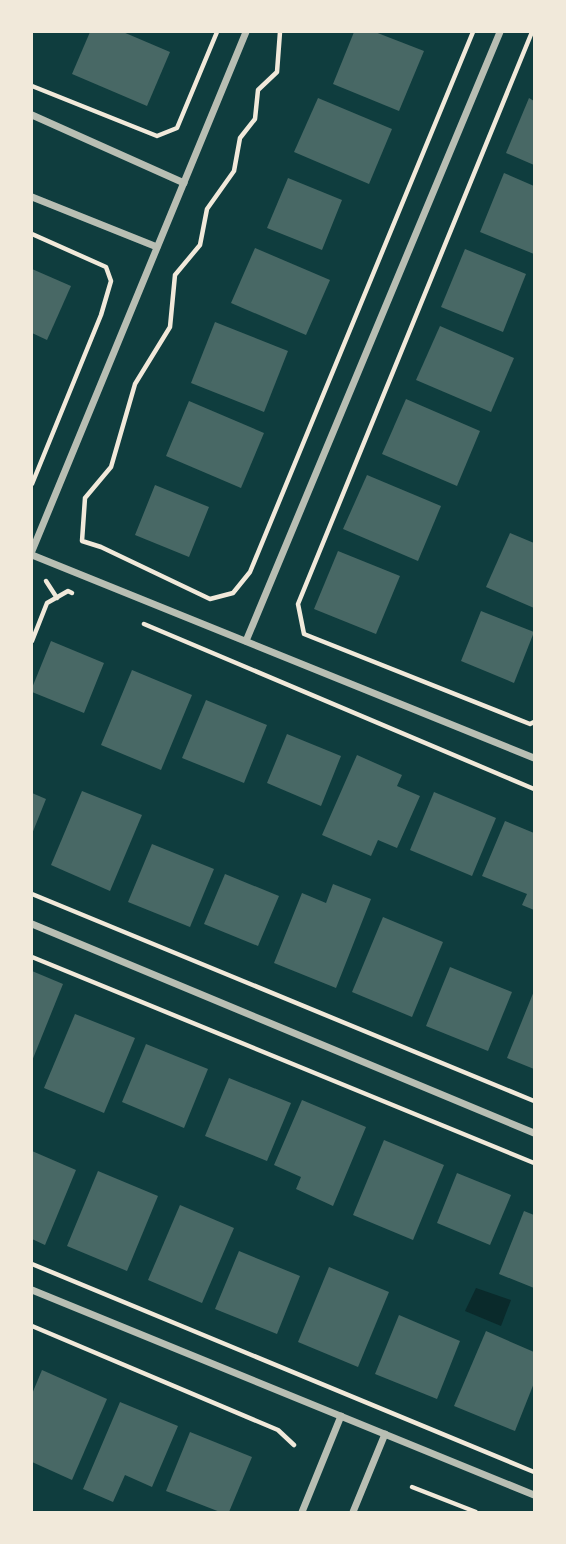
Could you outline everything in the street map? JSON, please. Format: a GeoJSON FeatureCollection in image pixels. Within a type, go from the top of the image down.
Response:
{"type":"FeatureCollection","features":[{"type":"Feature","properties":{"kind":"street"},"geometry":{"type":"LineString","coordinates":[[246,32],[32,553],[534,758]]}},
{"type":"Feature","properties":{"kind":"street"},"geometry":{"type":"LineString","coordinates":[[246,641],[500,32]]}},
{"type":"Feature","properties":{"kind":"street"},"geometry":{"type":"LineString","coordinates":[[32,115],[184,183]]}},
{"type":"Feature","properties":{"kind":"street"},"geometry":{"type":"LineString","coordinates":[[32,197],[157,247]]}},
{"type":"Feature","properties":{"kind":"street"},"geometry":{"type":"LineString","coordinates":[[32,924],[534,1133]]}},
{"type":"Feature","properties":{"kind":"street"},"geometry":{"type":"LineString","coordinates":[[32,1290],[534,1495]]}},
{"type":"Feature","properties":{"kind":"street"},"geometry":{"type":"LineString","coordinates":[[302,1513],[341,1416]]}},
{"type":"Feature","properties":{"kind":"street"},"geometry":{"type":"LineString","coordinates":[[353,1513],[385,1434]]}},
{"type":"Feature","properties":{"kind":"path"},"geometry":{"type":"LineString","coordinates":[[32,86],[157,136],[177,128],[217,32]]}},
{"type":"Feature","properties":{"kind":"path"},"geometry":{"type":"LineString","coordinates":[[280,32],[277,72],[258,90],[255,119],[240,138],[234,171],[207,209],[200,245],[175,275],[170,327],[135,384],[111,467],[85,498],[82,541],[101,547],[210,599],[233,593],[250,572],[473,32]]}},
{"type":"Feature","properties":{"kind":"path"},"geometry":{"type":"LineString","coordinates":[[532,32],[298,604],[304,634],[530,724],[534,722]]}},
{"type":"Feature","properties":{"kind":"path"},"geometry":{"type":"LineString","coordinates":[[32,234],[106,267],[111,282],[101,315],[32,484]]}},
{"type":"Feature","properties":{"kind":"path"},"geometry":{"type":"LineString","coordinates":[[32,641],[47,603],[68,592],[81,597]]}},
{"type":"Feature","properties":{"kind":"path"},"geometry":{"type":"LineString","coordinates":[[144,624],[534,789]]}},
{"type":"Feature","properties":{"kind":"path"},"geometry":{"type":"LineString","coordinates":[[32,894],[534,1101]]}},
{"type":"Feature","properties":{"kind":"path"},"geometry":{"type":"LineString","coordinates":[[32,957],[534,1163]]}},
{"type":"Feature","properties":{"kind":"path"},"geometry":{"type":"LineString","coordinates":[[32,1264],[534,1472]]}},
{"type":"Feature","properties":{"kind":"path"},"geometry":{"type":"LineString","coordinates":[[32,1326],[278,1430],[294,1446]]}},
{"type":"Feature","properties":{"kind":"path"},"geometry":{"type":"LineString","coordinates":[[412,1487],[476,1513]]}},
{"type":"Feature","properties":{"kind":"water"},"geometry":{"type":"Polygon","coordinates":[[[476,1288],[511,1300],[501,1326],[465,1311],[476,1288]]]}},
{"type":"Feature","properties":{"kind":"building"},"geometry":{"type":"Polygon","coordinates":[[[90,32],[123,32],[170,52],[147,106],[72,74],[90,32]]]}},
{"type":"Feature","properties":{"kind":"building"},"geometry":{"type":"Polygon","coordinates":[[[354,32],[375,32],[424,51],[399,111],[333,84],[354,32]]]}},
{"type":"Feature","properties":{"kind":"building"},"geometry":{"type":"Polygon","coordinates":[[[318,98],[392,129],[369,184],[294,152],[318,98]]]}},
{"type":"Feature","properties":{"kind":"building"},"geometry":{"type":"Polygon","coordinates":[[[529,98],[534,101],[534,165],[506,153],[529,98]]]}},
{"type":"Feature","properties":{"kind":"building"},"geometry":{"type":"Polygon","coordinates":[[[504,173],[534,186],[534,254],[480,232],[504,173]]]}},
{"type":"Feature","properties":{"kind":"building"},"geometry":{"type":"Polygon","coordinates":[[[288,178],[342,200],[322,250],[267,228],[288,178]]]}},
{"type":"Feature","properties":{"kind":"building"},"geometry":{"type":"Polygon","coordinates":[[[255,248],[330,280],[306,335],[231,303],[255,248]]]}},
{"type":"Feature","properties":{"kind":"building"},"geometry":{"type":"Polygon","coordinates":[[[465,249],[526,274],[503,332],[441,307],[465,249]]]}},
{"type":"Feature","properties":{"kind":"building"},"geometry":{"type":"Polygon","coordinates":[[[32,269],[71,286],[47,340],[32,333],[32,269]]]}},
{"type":"Feature","properties":{"kind":"building"},"geometry":{"type":"Polygon","coordinates":[[[215,322],[288,351],[264,412],[191,383],[215,322]]]}},
{"type":"Feature","properties":{"kind":"building"},"geometry":{"type":"Polygon","coordinates":[[[440,326],[514,358],[491,412],[416,380],[440,326]]]}},
{"type":"Feature","properties":{"kind":"building"},"geometry":{"type":"Polygon","coordinates":[[[406,399],[480,431],[457,486],[382,454],[406,399]]]}},
{"type":"Feature","properties":{"kind":"building"},"geometry":{"type":"Polygon","coordinates":[[[189,401],[264,433],[241,488],[166,456],[189,401]]]}},
{"type":"Feature","properties":{"kind":"building"},"geometry":{"type":"Polygon","coordinates":[[[367,475],[441,506],[418,561],[343,529],[367,475]]]}},
{"type":"Feature","properties":{"kind":"building"},"geometry":{"type":"Polygon","coordinates":[[[155,485],[209,507],[189,557],[135,535],[155,485]]]}},
{"type":"Feature","properties":{"kind":"building"},"geometry":{"type":"Polygon","coordinates":[[[510,533],[534,543],[534,608],[486,587],[510,533]]]}},
{"type":"Feature","properties":{"kind":"building"},"geometry":{"type":"Polygon","coordinates":[[[338,551],[400,576],[376,634],[314,609],[338,551]]]}},
{"type":"Feature","properties":{"kind":"building"},"geometry":{"type":"Polygon","coordinates":[[[481,611],[534,632],[514,683],[461,661],[481,611]]]}},
{"type":"Feature","properties":{"kind":"building"},"geometry":{"type":"Polygon","coordinates":[[[51,641],[104,663],[84,713],[32,692],[51,641]]]}},
{"type":"Feature","properties":{"kind":"building"},"geometry":{"type":"Polygon","coordinates":[[[132,670],[192,695],[161,770],[101,745],[132,670]]]}},
{"type":"Feature","properties":{"kind":"building"},"geometry":{"type":"Polygon","coordinates":[[[206,700],[267,725],[244,783],[182,758],[206,700]]]}},
{"type":"Feature","properties":{"kind":"building"},"geometry":{"type":"Polygon","coordinates":[[[287,734],[341,756],[321,806],[267,783],[287,734]]]}},
{"type":"Feature","properties":{"kind":"building"},"geometry":{"type":"Polygon","coordinates":[[[357,755],[402,775],[397,786],[420,796],[397,848],[378,840],[371,856],[322,835],[357,755]]]}},
{"type":"Feature","properties":{"kind":"building"},"geometry":{"type":"Polygon","coordinates":[[[82,791],[142,815],[110,891],[51,865],[82,791]]]}},
{"type":"Feature","properties":{"kind":"building"},"geometry":{"type":"Polygon","coordinates":[[[434,792],[496,818],[472,876],[410,850],[434,792]]]}},
{"type":"Feature","properties":{"kind":"building"},"geometry":{"type":"Polygon","coordinates":[[[32,793],[46,799],[32,834],[32,793]]]}},
{"type":"Feature","properties":{"kind":"building"},"geometry":{"type":"Polygon","coordinates":[[[505,821],[534,833],[534,910],[522,905],[527,894],[482,876],[505,821]]]}},
{"type":"Feature","properties":{"kind":"building"},"geometry":{"type":"Polygon","coordinates":[[[152,844],[214,869],[190,927],[128,902],[152,844]]]}},
{"type":"Feature","properties":{"kind":"building"},"geometry":{"type":"Polygon","coordinates":[[[225,874],[279,896],[258,946],[204,924],[225,874]]]}},
{"type":"Feature","properties":{"kind":"building"},"geometry":{"type":"Polygon","coordinates":[[[333,884],[371,899],[336,988],[274,963],[302,893],[326,903],[333,884]]]}},
{"type":"Feature","properties":{"kind":"building"},"geometry":{"type":"Polygon","coordinates":[[[383,917],[443,942],[412,1017],[352,992],[383,917]]]}},
{"type":"Feature","properties":{"kind":"building"},"geometry":{"type":"Polygon","coordinates":[[[450,967],[512,992],[488,1051],[426,1026],[450,967]]]}},
{"type":"Feature","properties":{"kind":"building"},"geometry":{"type":"Polygon","coordinates":[[[32,971],[63,984],[32,1061],[32,971]]]}},
{"type":"Feature","properties":{"kind":"building"},"geometry":{"type":"Polygon","coordinates":[[[534,991],[534,1069],[507,1058],[534,991]]]}},
{"type":"Feature","properties":{"kind":"building"},"geometry":{"type":"Polygon","coordinates":[[[75,1014],[135,1038],[104,1113],[44,1088],[75,1014]]]}},
{"type":"Feature","properties":{"kind":"building"},"geometry":{"type":"Polygon","coordinates":[[[146,1044],[208,1069],[184,1128],[122,1102],[146,1044]]]}},
{"type":"Feature","properties":{"kind":"building"},"geometry":{"type":"Polygon","coordinates":[[[229,1078],[291,1103],[267,1161],[205,1136],[229,1078]]]}},
{"type":"Feature","properties":{"kind":"building"},"geometry":{"type":"Polygon","coordinates":[[[302,1100],[366,1127],[333,1206],[296,1189],[301,1177],[274,1165],[302,1100]]]}},
{"type":"Feature","properties":{"kind":"building"},"geometry":{"type":"Polygon","coordinates":[[[384,1140],[444,1165],[413,1240],[353,1215],[384,1140]]]}},
{"type":"Feature","properties":{"kind":"building"},"geometry":{"type":"Polygon","coordinates":[[[32,1151],[76,1170],[45,1245],[32,1239],[32,1151]]]}},
{"type":"Feature","properties":{"kind":"building"},"geometry":{"type":"Polygon","coordinates":[[[98,1171],[158,1196],[127,1271],[67,1246],[98,1171]]]}},
{"type":"Feature","properties":{"kind":"building"},"geometry":{"type":"Polygon","coordinates":[[[457,1173],[511,1195],[490,1245],[437,1223],[457,1173]]]}},
{"type":"Feature","properties":{"kind":"building"},"geometry":{"type":"Polygon","coordinates":[[[180,1205],[234,1228],[202,1303],[148,1280],[180,1205]]]}},
{"type":"Feature","properties":{"kind":"building"},"geometry":{"type":"Polygon","coordinates":[[[524,1211],[534,1215],[534,1288],[499,1274],[524,1211]]]}},
{"type":"Feature","properties":{"kind":"building"},"geometry":{"type":"Polygon","coordinates":[[[239,1251],[300,1276],[277,1334],[215,1309],[239,1251]]]}},
{"type":"Feature","properties":{"kind":"building"},"geometry":{"type":"Polygon","coordinates":[[[329,1267],[389,1292],[358,1367],[298,1342],[329,1267]]]}},
{"type":"Feature","properties":{"kind":"building"},"geometry":{"type":"Polygon","coordinates":[[[399,1315],[460,1341],[437,1399],[375,1374],[399,1315]]]}},
{"type":"Feature","properties":{"kind":"building"},"geometry":{"type":"Polygon","coordinates":[[[486,1331],[534,1352],[534,1383],[515,1431],[454,1406],[486,1331]]]}},
{"type":"Feature","properties":{"kind":"building"},"geometry":{"type":"Polygon","coordinates":[[[42,1370],[107,1399],[72,1480],[32,1462],[32,1394],[42,1370]]]}},
{"type":"Feature","properties":{"kind":"building"},"geometry":{"type":"Polygon","coordinates":[[[120,1402],[178,1426],[152,1487],[125,1475],[113,1502],[83,1489],[120,1402]]]}},
{"type":"Feature","properties":{"kind":"building"},"geometry":{"type":"Polygon","coordinates":[[[190,1432],[252,1457],[229,1512],[220,1512],[166,1491],[190,1432]]]}}]}
